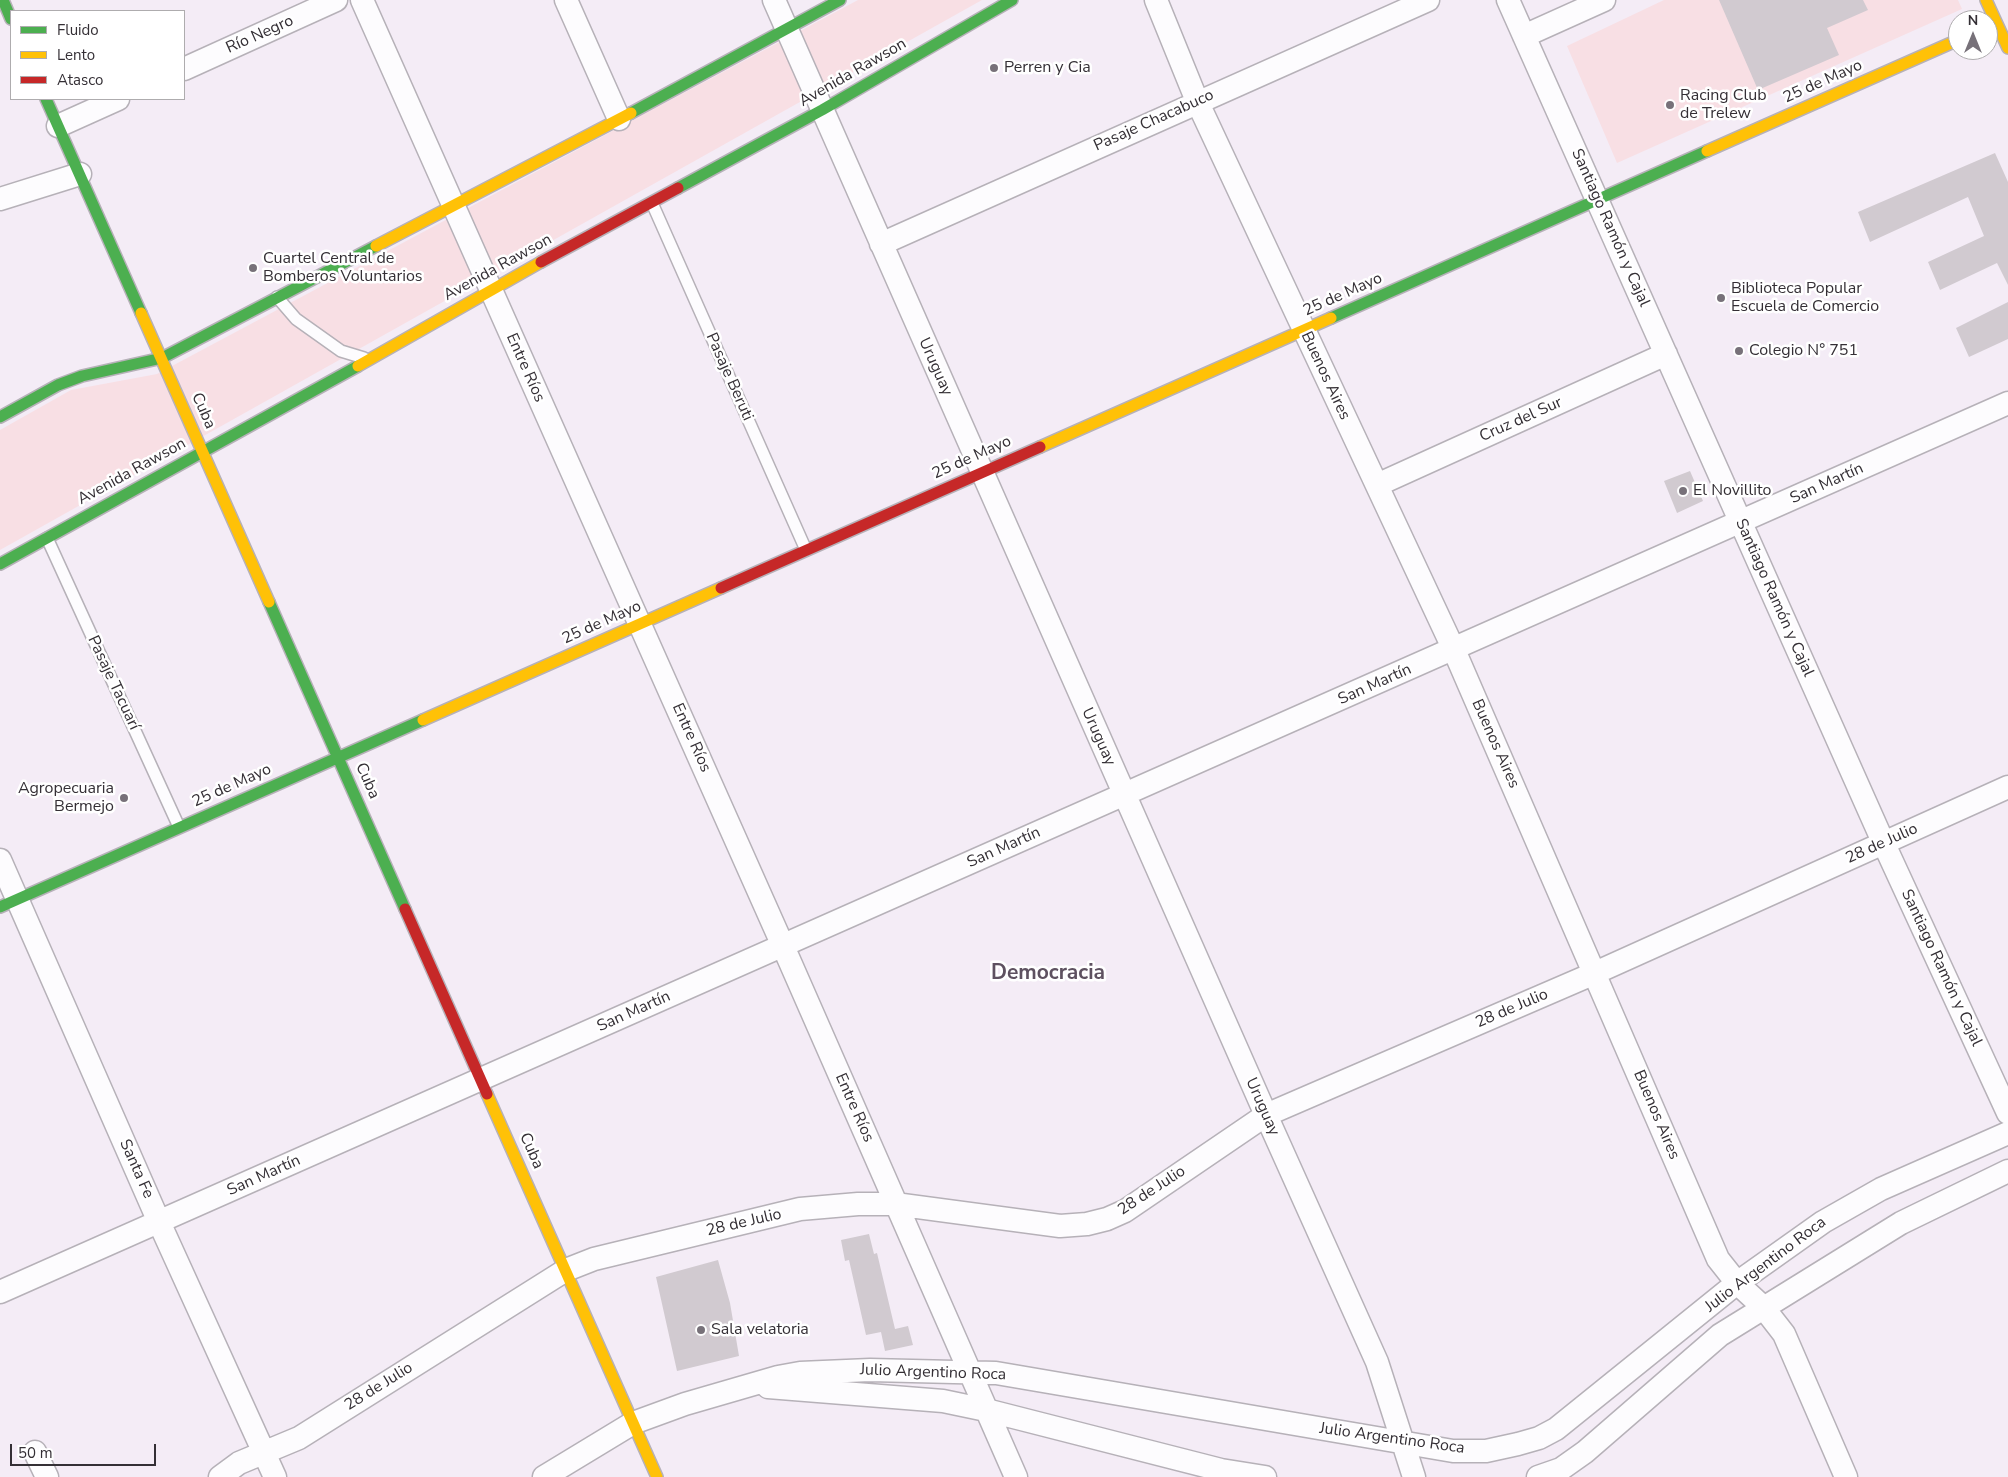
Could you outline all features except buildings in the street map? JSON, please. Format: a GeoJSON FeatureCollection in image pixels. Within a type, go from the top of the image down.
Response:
{"type":"FeatureCollection","features":[{"type":"Feature","properties":{"kind":"street"},"geometry":{"type":"LineString","coordinates":[[3,0],[10,17]]}},
{"type":"Feature","properties":{"kind":"street","name":"Río Negro"},"geometry":{"type":"LineString","coordinates":[[185,69],[336,0]]}},
{"type":"Feature","properties":{"kind":"street","name":"Entre Ríos"},"geometry":{"type":"LineString","coordinates":[[362,0],[489,290],[783,946],[1016,1477]]}},
{"type":"Feature","properties":{"kind":"street"},"geometry":{"type":"LineString","coordinates":[[566,0],[619,119]]}},
{"type":"Feature","properties":{"kind":"street","name":"Uruguay"},"geometry":{"type":"LineString","coordinates":[[774,0],[1266,1116],[1377,1362],[1414,1477]]}},
{"type":"Feature","properties":{"kind":"street"},"geometry":{"type":"LineString","coordinates":[[0,417],[58,385],[82,376],[162,358],[619,119],[840,0]]}},
{"type":"Feature","properties":{"kind":"street","name":"Avenida Rawson"},"geometry":{"type":"LineString","coordinates":[[0,564],[370,360],[489,290],[822,110],[1012,0]]}},
{"type":"Feature","properties":{"kind":"street","name":"Buenos Aires"},"geometry":{"type":"LineString","coordinates":[[1156,0],[1197,101],[1454,650],[1718,1259],[1737,1283],[1763,1308],[1784,1334],[1846,1477]]}},
{"type":"Feature","properties":{"kind":"street","name":"Pasaje Chacabuco"},"geometry":{"type":"LineString","coordinates":[[880,244],[1197,101],[1428,0]]}},
{"type":"Feature","properties":{"kind":"street","name":"Santiago Ramón y Cajal"},"geometry":{"type":"LineString","coordinates":[[1508,0],[1884,844],[2008,1113]]}},
{"type":"Feature","properties":{"kind":"street"},"geometry":{"type":"LineString","coordinates":[[1524,36],[1604,0]]}},
{"type":"Feature","properties":{"kind":"street"},"geometry":{"type":"LineString","coordinates":[[1998,34],[2008,48]]}},
{"type":"Feature","properties":{"kind":"street","name":"25 de Mayo"},"geometry":{"type":"LineString","coordinates":[[9,903],[1948,44]]}},
{"type":"Feature","properties":{"kind":"street","name":"Cuba"},"geometry":{"type":"LineString","coordinates":[[46,100],[657,1477]]}},
{"type":"Feature","properties":{"kind":"street"},"geometry":{"type":"LineString","coordinates":[[58,126],[116,100]]}},
{"type":"Feature","properties":{"kind":"street"},"geometry":{"type":"LineString","coordinates":[[0,199],[80,174]]}},
{"type":"Feature","properties":{"kind":"street","name":"Cruz del Sur"},"geometry":{"type":"LineString","coordinates":[[1377,485],[1666,354]]}},
{"type":"Feature","properties":{"kind":"street","name":"San Martín"},"geometry":{"type":"LineString","coordinates":[[0,1292],[1741,523],[2008,403]]}},
{"type":"Feature","properties":{"kind":"street","name":"28 de Julio"},"geometry":{"type":"LineString","coordinates":[[220,1477],[239,1463],[299,1438],[566,1270],[594,1259],[800,1210],[858,1204],[895,1204],[1060,1226],[1087,1224],[1125,1211],[1266,1116],[1595,973],[2008,787]]}},
{"type":"Feature","properties":{"kind":"street","name":"Santa Fe"},"geometry":{"type":"LineString","coordinates":[[0,860],[9,903],[159,1222],[275,1477]]}},
{"type":"Feature","properties":{"kind":"street","name":"Julio Argentino Roca"},"geometry":{"type":"LineString","coordinates":[[544,1477],[633,1423],[685,1404],[747,1385],[800,1373],[870,1370],[970,1371],[1006,1374],[1404,1444],[1453,1451],[1486,1451],[1539,1438],[1556,1429],[1737,1283],[1823,1222],[1855,1202],[2008,1133]]}},
{"type":"Feature","properties":{"kind":"street","name":"Julio Argentino Roca"},"geometry":{"type":"LineString","coordinates":[[1538,1477],[1561,1469],[1585,1452],[1720,1335],[1901,1224],[2008,1171]]}},
{"type":"Feature","properties":{"kind":"street","name":"Julio Argentino Roca"},"geometry":{"type":"LineString","coordinates":[[747,1385],[943,1402],[986,1410],[1221,1470],[1265,1477]]}},
{"type":"Feature","properties":{"kind":"street"},"geometry":{"type":"LineString","coordinates":[[36,1452],[47,1477]]}},
{"type":"Feature","properties":{"kind":"lane","name":"Pasaje Beruti"},"geometry":{"type":"LineString","coordinates":[[652,203],[806,550]]}},
{"type":"Feature","properties":{"kind":"lane"},"geometry":{"type":"LineString","coordinates":[[277,297],[296,319],[341,351],[370,360]]}},
{"type":"Feature","properties":{"kind":"lane","name":"Pasaje Tacuarí"},"geometry":{"type":"LineString","coordinates":[[47,538],[179,828]]}},
{"type":"Feature","properties":{"kind":"shaded area"},"geometry":{"type":"Polygon","coordinates":[[[858,0],[982,0],[0,550],[0,430],[71,390],[157,374],[858,0]]]}},
{"type":"Feature","properties":{"kind":"shaded area","name":"Racing Club de Trelew"},"geometry":{"type":"Polygon","coordinates":[[[1664,0],[1958,0],[1962,9],[1948,10],[1948,15],[1617,163],[1567,46],[1664,0]]]}},
{"type":"Feature","properties":{"kind":"traffic: fast"},"geometry":{"type":"LineString","coordinates":[[3,0],[10,17]]}},
{"type":"Feature","properties":{"kind":"traffic: fast"},"geometry":{"type":"LineString","coordinates":[[631,113],[840,0]]}},
{"type":"Feature","properties":{"kind":"traffic: fast"},"geometry":{"type":"LineString","coordinates":[[678,188],[822,110],[1012,0]]}},
{"type":"Feature","properties":{"kind":"traffic: fast"},"geometry":{"type":"LineString","coordinates":[[46,100],[141,313]]}},
{"type":"Feature","properties":{"kind":"traffic: fast"},"geometry":{"type":"LineString","coordinates":[[1331,318],[1707,151]]}},
{"type":"Feature","properties":{"kind":"traffic: fast"},"geometry":{"type":"LineString","coordinates":[[0,417],[58,385],[82,376],[162,358],[376,246]]}},
{"type":"Feature","properties":{"kind":"traffic: fast"},"geometry":{"type":"LineString","coordinates":[[0,564],[358,366]]}},
{"type":"Feature","properties":{"kind":"traffic: fast"},"geometry":{"type":"LineString","coordinates":[[269,602],[405,909]]}},
{"type":"Feature","properties":{"kind":"traffic: fast"},"geometry":{"type":"LineString","coordinates":[[0,907],[423,720]]}},
{"type":"Feature","properties":{"kind":"traffic: slow"},"geometry":{"type":"LineString","coordinates":[[1986,0],[2008,48]]}},
{"type":"Feature","properties":{"kind":"traffic: slow"},"geometry":{"type":"LineString","coordinates":[[1707,151],[1948,44]]}},
{"type":"Feature","properties":{"kind":"traffic: slow"},"geometry":{"type":"LineString","coordinates":[[376,246],[631,113]]}},
{"type":"Feature","properties":{"kind":"traffic: slow"},"geometry":{"type":"LineString","coordinates":[[358,366],[541,262]]}},
{"type":"Feature","properties":{"kind":"traffic: slow"},"geometry":{"type":"LineString","coordinates":[[141,313],[269,602]]}},
{"type":"Feature","properties":{"kind":"traffic: slow"},"geometry":{"type":"LineString","coordinates":[[1040,447],[1331,318]]}},
{"type":"Feature","properties":{"kind":"traffic: slow"},"geometry":{"type":"LineString","coordinates":[[423,720],[721,588]]}},
{"type":"Feature","properties":{"kind":"traffic: slow"},"geometry":{"type":"LineString","coordinates":[[487,1094],[657,1477]]}},
{"type":"Feature","properties":{"kind":"traffic: jam"},"geometry":{"type":"LineString","coordinates":[[541,262],[678,188]]}},
{"type":"Feature","properties":{"kind":"traffic: jam"},"geometry":{"type":"LineString","coordinates":[[721,588],[1040,447]]}},
{"type":"Feature","properties":{"kind":"traffic: jam"},"geometry":{"type":"LineString","coordinates":[[405,909],[487,1094]]}},
{"type":"Feature","properties":{"kind":"place","name":"Perren y Cia"},"geometry":{"type":"Point","coordinates":[994,68]}},
{"type":"Feature","properties":{"kind":"place","name":"Racing Club de Trelew"},"geometry":{"type":"Point","coordinates":[1670,105]}},
{"type":"Feature","properties":{"kind":"place","name":"Cuartel Central de Bomberos Voluntarios"},"geometry":{"type":"Point","coordinates":[253,268]}},
{"type":"Feature","properties":{"kind":"place","name":"Biblioteca Popular Escuela de Comercio"},"geometry":{"type":"Point","coordinates":[1721,298]}},
{"type":"Feature","properties":{"kind":"place","name":"Colegio N° 751"},"geometry":{"type":"Point","coordinates":[1739,351]}},
{"type":"Feature","properties":{"kind":"place","name":"El Novillito"},"geometry":{"type":"Point","coordinates":[1683,491]}},
{"type":"Feature","properties":{"kind":"place","name":"Agropecuaria Bermejo"},"geometry":{"type":"Point","coordinates":[124,798]}},
{"type":"Feature","properties":{"kind":"place","name":"Sala velatoria"},"geometry":{"type":"Point","coordinates":[701,1330]}},
{"type":"Feature","properties":{"kind":"district","name":"Democracia"},"geometry":{"type":"Point","coordinates":[1048,974]}}]}
